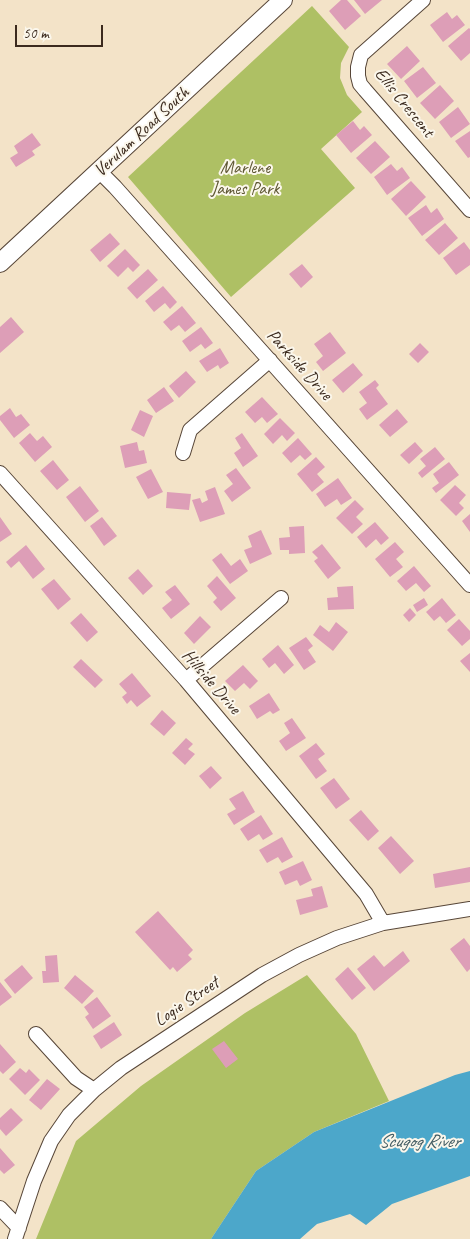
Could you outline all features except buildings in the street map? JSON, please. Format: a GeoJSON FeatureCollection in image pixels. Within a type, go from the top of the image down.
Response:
{"type":"FeatureCollection","features":[{"type":"Feature","properties":{"kind":"main road","name":"Verulam Road South"},"geometry":{"type":"LineString","coordinates":[[0,263],[283,0]]}},
{"type":"Feature","properties":{"kind":"street","name":"Ellis Crescent"},"geometry":{"type":"LineString","coordinates":[[423,0],[361,55],[358,76],[360,84],[365,90],[470,210]]}},
{"type":"Feature","properties":{"kind":"street","name":"Parkside Drive"},"geometry":{"type":"LineString","coordinates":[[100,172],[115,186],[469,581]]}},
{"type":"Feature","properties":{"kind":"street"},"geometry":{"type":"LineString","coordinates":[[183,453],[190,430],[270,360]]}},
{"type":"Feature","properties":{"kind":"street","name":"Hillside Drive"},"geometry":{"type":"LineString","coordinates":[[0,473],[186,680],[366,894],[383,923]]}},
{"type":"Feature","properties":{"kind":"street"},"geometry":{"type":"LineString","coordinates":[[186,680],[280,598]]}},
{"type":"Feature","properties":{"kind":"street","name":"Logie Street"},"geometry":{"type":"LineString","coordinates":[[17,1234],[34,1181],[50,1141],[69,1115],[94,1090],[121,1068],[262,975],[337,938],[383,923],[470,909]]}},
{"type":"Feature","properties":{"kind":"street"},"geometry":{"type":"LineString","coordinates":[[36,1034],[76,1078],[94,1090]]}},
{"type":"Feature","properties":{"kind":"street"},"geometry":{"type":"LineString","coordinates":[[0,1208],[17,1234]]}},
{"type":"Feature","properties":{"kind":"green space","name":"Marlene James Park"},"geometry":{"type":"Polygon","coordinates":[[[312,6],[349,47],[341,63],[340,78],[347,95],[362,112],[321,149],[355,188],[231,297],[128,177],[312,6]]]}},
{"type":"Feature","properties":{"kind":"green space"},"geometry":{"type":"Polygon","coordinates":[[[307,975],[356,1034],[389,1101],[314,1132],[256,1171],[211,1239],[36,1239],[76,1141],[141,1086],[245,1013],[307,975]]]}},
{"type":"Feature","properties":{"kind":"water","name":"Scugog River"},"geometry":{"type":"Polygon","coordinates":[[[470,1071],[470,1176],[392,1204],[366,1225],[350,1214],[317,1224],[300,1239],[211,1239],[256,1171],[314,1132],[455,1075],[470,1071]]]}}]}
